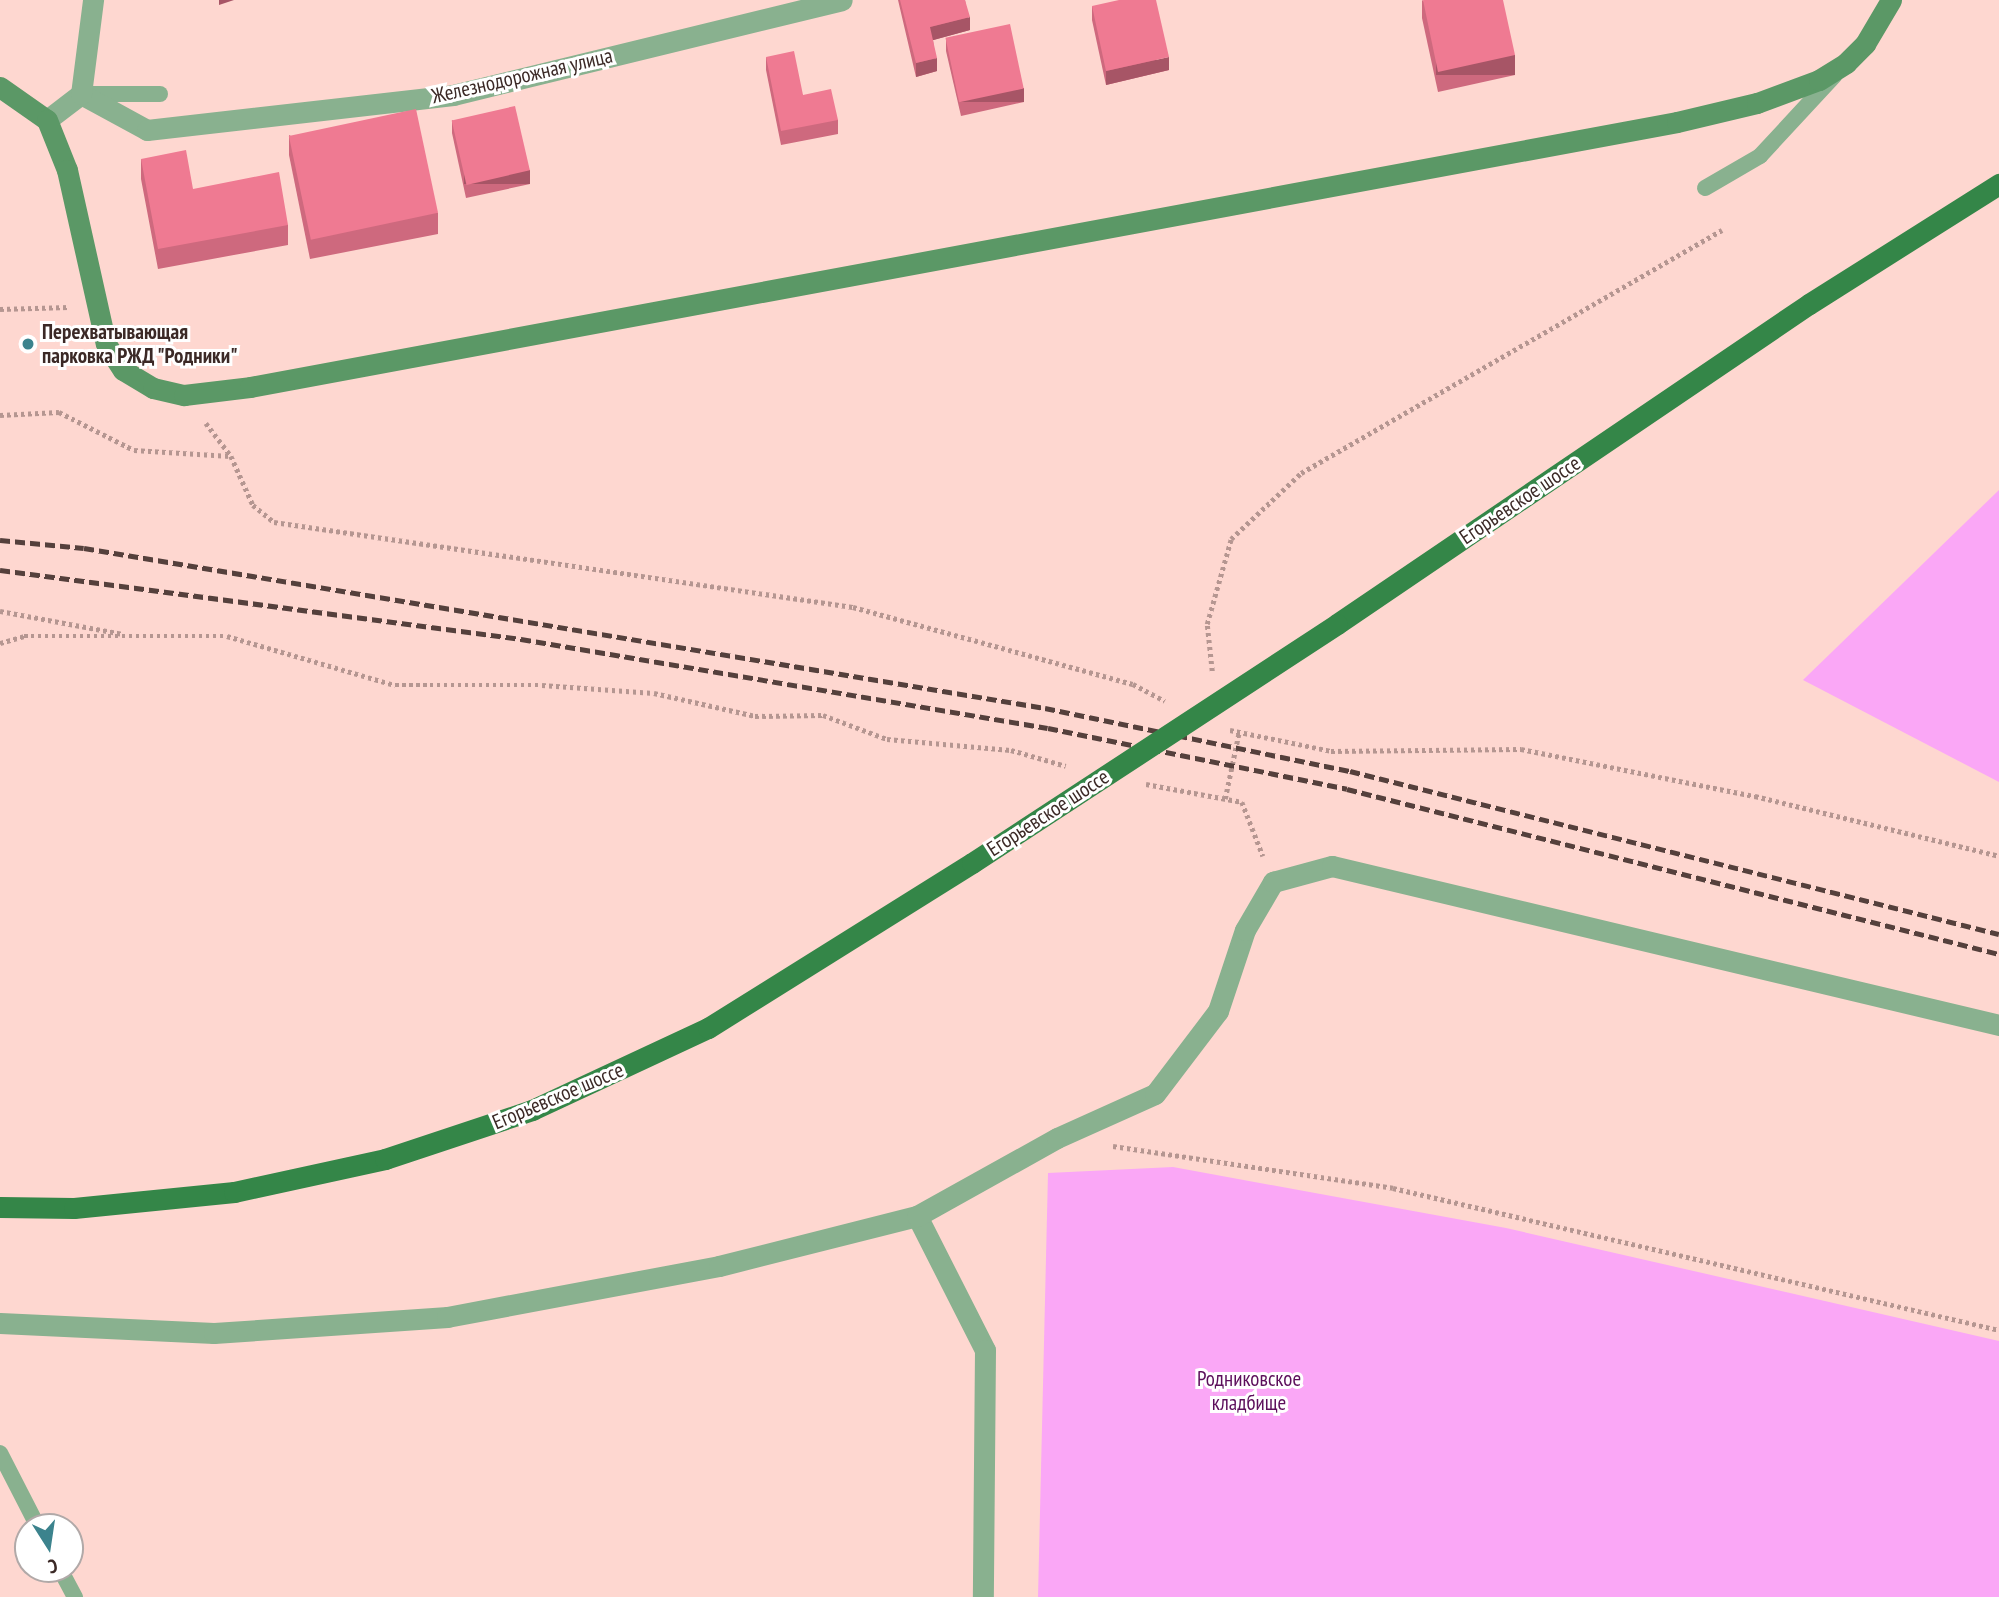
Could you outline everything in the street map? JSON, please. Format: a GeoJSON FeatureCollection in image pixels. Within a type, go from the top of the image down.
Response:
{"type":"FeatureCollection","features":[{"type":"Feature","properties":{"kind":"main road"},"geometry":{"type":"LineString","coordinates":[[0,87],[47,120],[67,170],[106,344],[123,370],[153,388],[184,395],[263,385],[1677,122],[1791,93],[1846,63],[1865,44],[1891,0]]}},
{"type":"Feature","properties":{"kind":"main road","name":"Егорьевское шоссе"},"geometry":{"type":"LineString","coordinates":[[0,1207],[88,1207],[234,1192],[385,1159],[533,1110],[708,1028],[972,863],[1337,624],[1809,304],[1999,184]]}},
{"type":"Feature","properties":{"kind":"street"},"geometry":{"type":"LineString","coordinates":[[47,120],[81,94],[93,0]]}},
{"type":"Feature","properties":{"kind":"street","name":"Железнодорожная улица"},"geometry":{"type":"LineString","coordinates":[[81,94],[147,130],[453,95],[842,0]]}},
{"type":"Feature","properties":{"kind":"street"},"geometry":{"type":"LineString","coordinates":[[0,1323],[214,1333],[447,1317],[719,1266],[917,1216],[1057,1138],[1155,1094],[1218,1010],[1245,930],[1273,883],[1332,866],[1999,1025]]}},
{"type":"Feature","properties":{"kind":"street"},"geometry":{"type":"LineString","coordinates":[[917,1216],[985,1350],[983,1597]]}},
{"type":"Feature","properties":{"kind":"lane"},"geometry":{"type":"LineString","coordinates":[[1705,188],[1760,156],[1846,63]]}},
{"type":"Feature","properties":{"kind":"lane"},"geometry":{"type":"LineString","coordinates":[[81,94],[160,94]]}},
{"type":"Feature","properties":{"kind":"lane"},"geometry":{"type":"LineString","coordinates":[[0,1453],[31,1513]]}},
{"type":"Feature","properties":{"kind":"path"},"geometry":{"type":"LineString","coordinates":[[1213,679],[1207,624],[1231,539],[1301,473],[1722,230]]}},
{"type":"Feature","properties":{"kind":"path"},"geometry":{"type":"LineString","coordinates":[[0,309],[77,306]]}},
{"type":"Feature","properties":{"kind":"path"},"geometry":{"type":"LineString","coordinates":[[184,395],[231,456],[253,505],[274,522],[853,607],[1133,684],[1175,707]]}},
{"type":"Feature","properties":{"kind":"path"},"geometry":{"type":"LineString","coordinates":[[0,415],[59,412],[134,450],[231,456]]}},
{"type":"Feature","properties":{"kind":"path"},"geometry":{"type":"LineString","coordinates":[[0,611],[136,636]]}},
{"type":"Feature","properties":{"kind":"path"},"geometry":{"type":"LineString","coordinates":[[0,643],[24,636],[227,636],[396,685],[580,688],[654,693],[755,716],[822,715],[887,739],[1011,750],[1073,768]]}},
{"type":"Feature","properties":{"kind":"path"},"geometry":{"type":"LineString","coordinates":[[1233,723],[1240,732]]}},
{"type":"Feature","properties":{"kind":"path"},"geometry":{"type":"LineString","coordinates":[[1218,728],[1331,751],[1521,749],[1755,796],[1999,856]]}},
{"type":"Feature","properties":{"kind":"path"},"geometry":{"type":"LineString","coordinates":[[1225,799],[1240,732]]}},
{"type":"Feature","properties":{"kind":"path"},"geometry":{"type":"LineString","coordinates":[[1138,783],[1242,802],[1273,883]]}},
{"type":"Feature","properties":{"kind":"path"},"geometry":{"type":"LineString","coordinates":[[1111,1146],[1394,1188],[1999,1330]]}},
{"type":"Feature","properties":{"kind":"green space"},"geometry":{"type":"Polygon","coordinates":[[[1999,490],[1999,782],[1803,680],[1999,490]]]}},
{"type":"Feature","properties":{"kind":"green space","name":"Родниковское кладбище"},"geometry":{"type":"Polygon","coordinates":[[[1173,1167],[1506,1228],[1999,1341],[1999,1597],[1038,1597],[1048,1173],[1173,1167]]]}},
{"type":"Feature","properties":{"kind":"building"},"geometry":{"type":"Polygon","coordinates":[[[900,0],[965,0],[970,17],[930,27],[937,58],[916,63],[900,0]]]}},
{"type":"Feature","properties":{"kind":"building"},"geometry":{"type":"Polygon","coordinates":[[[1119,0],[1156,0],[1169,57],[1106,71],[1092,6],[1119,0]]]}},
{"type":"Feature","properties":{"kind":"building"},"geometry":{"type":"Polygon","coordinates":[[[1423,0],[1503,0],[1515,55],[1438,72],[1423,0]]]}},
{"type":"Feature","properties":{"kind":"building"},"geometry":{"type":"Polygon","coordinates":[[[1010,24],[1024,89],[959,102],[945,38],[1010,24]]]}},
{"type":"Feature","properties":{"kind":"building"},"geometry":{"type":"Polygon","coordinates":[[[794,51],[803,95],[831,89],[838,120],[781,131],[766,57],[794,51]]]}},
{"type":"Feature","properties":{"kind":"building"},"geometry":{"type":"Polygon","coordinates":[[[515,106],[530,170],[467,185],[452,121],[515,106]]]}},
{"type":"Feature","properties":{"kind":"building"},"geometry":{"type":"Polygon","coordinates":[[[416,109],[438,213],[311,240],[289,136],[416,109]]]}},
{"type":"Feature","properties":{"kind":"building"},"geometry":{"type":"Polygon","coordinates":[[[186,150],[193,189],[279,172],[288,225],[158,249],[141,159],[186,150]]]}},
{"type":"Feature","properties":{"kind":"railway"},"geometry":{"type":"LineString","coordinates":[[0,540],[84,548],[1045,708],[1350,771],[1999,934]]}},
{"type":"Feature","properties":{"kind":"railway"},"geometry":{"type":"LineString","coordinates":[[0,570],[521,639],[1048,728],[1347,789],[1999,954]]}},
{"type":"Feature","properties":{"kind":"place","name":"Перехватывающая парковка РЖД \"Родники\""},"geometry":{"type":"Point","coordinates":[28,344]}}]}
